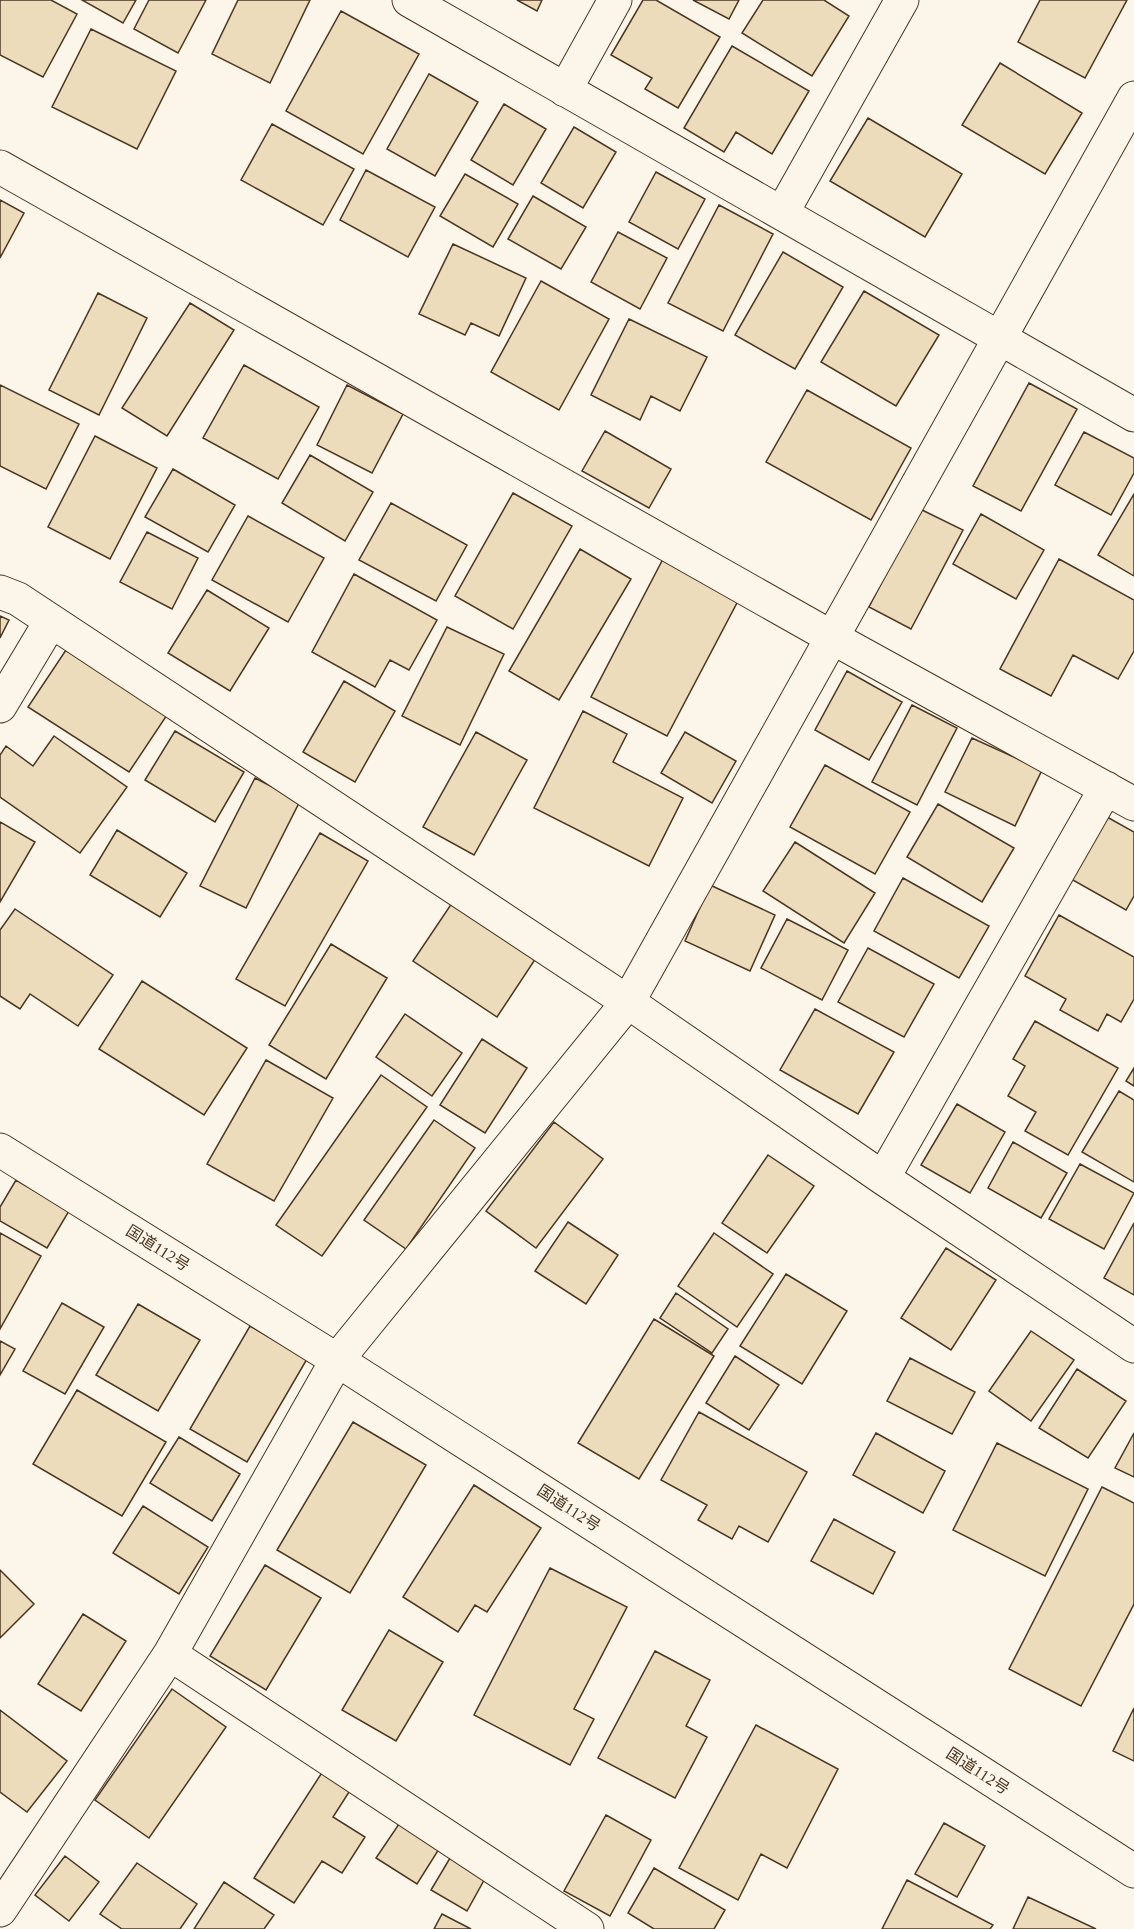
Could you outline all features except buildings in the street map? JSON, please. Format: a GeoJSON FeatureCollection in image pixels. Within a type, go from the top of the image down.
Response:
{"type":"FeatureCollection","features":[{"type":"Feature","properties":{"kind":"main road"},"geometry":{"type":"LineString","coordinates":[[409,0],[1134,415]]}},
{"type":"Feature","properties":{"kind":"main road"},"geometry":{"type":"LineString","coordinates":[[566,90],[615,0]]}},
{"type":"Feature","properties":{"kind":"main road"},"geometry":{"type":"LineString","coordinates":[[782,213],[902,0]]}},
{"type":"Feature","properties":{"kind":"main road"},"geometry":{"type":"LineString","coordinates":[[0,1910],[170,1654],[337,1360],[628,1002],[1134,98]]}},
{"type":"Feature","properties":{"kind":"main road"},"geometry":{"type":"LineString","coordinates":[[0,167],[833,638],[1134,804]]}},
{"type":"Feature","properties":{"kind":"main road"},"geometry":{"type":"LineString","coordinates":[[0,592],[18,599],[628,1002],[1134,1346]]}},
{"type":"Feature","properties":{"kind":"main road"},"geometry":{"type":"LineString","coordinates":[[0,706],[51,621]]}},
{"type":"Feature","properties":{"kind":"main road"},"geometry":{"type":"LineString","coordinates":[[884,1178],[1106,788]]}},
{"type":"Feature","properties":{"kind":"main road","name":"国道112号"},"geometry":{"type":"LineString","coordinates":[[0,1150],[337,1360],[1134,1871]]}},
{"type":"Feature","properties":{"kind":"main road"},"geometry":{"type":"LineString","coordinates":[[170,1654],[587,1929]]}}]}
